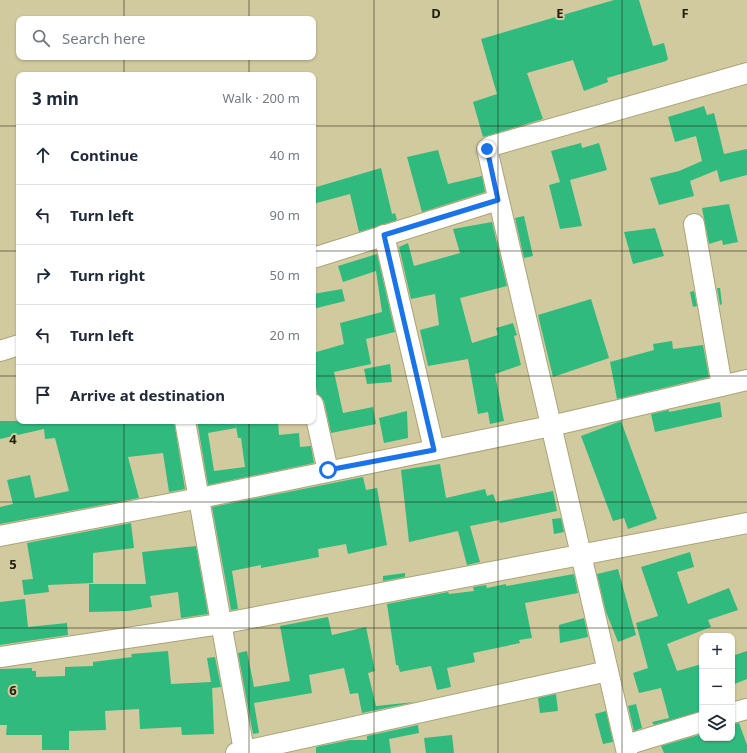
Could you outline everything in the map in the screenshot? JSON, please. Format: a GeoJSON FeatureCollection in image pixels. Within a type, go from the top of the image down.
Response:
{"type":"FeatureCollection","features":[{"type":"Feature","properties":{"kind":"street"},"geometry":{"type":"LineString","coordinates":[[699,723],[627,749],[487,155],[487,149],[491,146],[747,73]]}},
{"type":"Feature","properties":{"kind":"street"},"geometry":{"type":"LineString","coordinates":[[316,257],[498,200]]}},
{"type":"Feature","properties":{"kind":"street"},"geometry":{"type":"LineString","coordinates":[[694,224],[722,386]]}},
{"type":"Feature","properties":{"kind":"street"},"geometry":{"type":"LineString","coordinates":[[384,235],[434,450]]}},
{"type":"Feature","properties":{"kind":"street"},"geometry":{"type":"LineString","coordinates":[[0,351],[16,346]]}},
{"type":"Feature","properties":{"kind":"street"},"geometry":{"type":"LineString","coordinates":[[0,536],[200,498],[328,470],[551,426],[747,380]]}},
{"type":"Feature","properties":{"kind":"street"},"geometry":{"type":"LineString","coordinates":[[316,417],[328,470]]}},
{"type":"Feature","properties":{"kind":"street"},"geometry":{"type":"LineString","coordinates":[[186,424],[200,498],[240,752],[608,671]]}},
{"type":"Feature","properties":{"kind":"street"},"geometry":{"type":"LineString","coordinates":[[0,658],[220,624],[581,555],[746,527]]}},
{"type":"Feature","properties":{"kind":"street"},"geometry":{"type":"LineString","coordinates":[[735,712],[747,709]]}},
{"type":"Feature","properties":{"kind":"building"},"geometry":{"type":"Polygon","coordinates":[[[614,0],[639,0],[653,46],[664,43],[668,59],[666,61],[607,78],[608,82],[584,91],[573,60],[527,73],[543,119],[483,137],[473,102],[497,94],[481,39],[614,0]]]}},
{"type":"Feature","properties":{"kind":"building"},"geometry":{"type":"Polygon","coordinates":[[[704,106],[707,115],[714,113],[724,154],[747,149],[747,175],[720,182],[717,170],[690,181],[694,196],[659,205],[650,178],[679,171],[702,161],[696,136],[675,142],[668,117],[704,106]]]}},
{"type":"Feature","properties":{"kind":"building"},"geometry":{"type":"Polygon","coordinates":[[[581,143],[582,148],[599,143],[607,170],[570,180],[582,226],[560,229],[549,185],[560,182],[551,151],[581,143]]]}},
{"type":"Feature","properties":{"kind":"building"},"geometry":{"type":"Polygon","coordinates":[[[438,150],[448,184],[482,176],[485,192],[422,212],[407,157],[438,150]]]}},
{"type":"Feature","properties":{"kind":"building"},"geometry":{"type":"Polygon","coordinates":[[[381,168],[392,214],[395,213],[397,220],[359,232],[350,194],[316,203],[316,187],[381,168]]]}},
{"type":"Feature","properties":{"kind":"building"},"geometry":{"type":"Polygon","coordinates":[[[729,204],[738,242],[723,245],[722,240],[709,244],[702,208],[729,204]]]}},
{"type":"Feature","properties":{"kind":"building"},"geometry":{"type":"Polygon","coordinates":[[[524,216],[533,256],[524,258],[515,218],[524,216]]]}},
{"type":"Feature","properties":{"kind":"building"},"geometry":{"type":"Polygon","coordinates":[[[492,222],[507,286],[460,298],[472,343],[498,335],[496,328],[513,323],[517,335],[514,336],[521,365],[495,374],[504,421],[490,424],[488,412],[478,414],[468,359],[428,366],[420,330],[439,325],[435,294],[411,299],[399,247],[408,243],[414,266],[460,253],[453,229],[492,222]]]}},
{"type":"Feature","properties":{"kind":"building"},"geometry":{"type":"Polygon","coordinates":[[[655,228],[664,256],[633,264],[624,232],[655,228]]]}},
{"type":"Feature","properties":{"kind":"building"},"geometry":{"type":"Polygon","coordinates":[[[377,254],[395,332],[366,339],[371,364],[334,372],[343,413],[373,407],[376,424],[331,433],[324,401],[317,393],[316,388],[316,352],[344,344],[340,323],[382,312],[376,271],[343,282],[338,266],[377,254]]]}},
{"type":"Feature","properties":{"kind":"building"},"geometry":{"type":"Polygon","coordinates":[[[717,288],[720,288],[722,304],[720,305],[717,288]]]}},
{"type":"Feature","properties":{"kind":"building"},"geometry":{"type":"Polygon","coordinates":[[[342,289],[345,301],[316,308],[316,293],[342,289]]]}},
{"type":"Feature","properties":{"kind":"building"},"geometry":{"type":"Polygon","coordinates":[[[694,291],[697,306],[693,307],[690,292],[694,291]]]}},
{"type":"Feature","properties":{"kind":"building"},"geometry":{"type":"Polygon","coordinates":[[[591,299],[609,358],[553,377],[538,315],[591,299]]]}},
{"type":"Feature","properties":{"kind":"building"},"geometry":{"type":"Polygon","coordinates":[[[672,341],[673,349],[703,345],[709,377],[617,399],[610,362],[654,350],[653,344],[672,341]]]}},
{"type":"Feature","properties":{"kind":"building"},"geometry":{"type":"Polygon","coordinates":[[[390,364],[392,382],[367,384],[364,369],[390,364]]]}},
{"type":"Feature","properties":{"kind":"building"},"geometry":{"type":"Polygon","coordinates":[[[720,402],[722,417],[655,432],[651,414],[720,402]]]}},
{"type":"Feature","properties":{"kind":"building"},"geometry":{"type":"Polygon","coordinates":[[[407,411],[408,438],[384,443],[379,418],[407,411]]]}},
{"type":"Feature","properties":{"kind":"building"},"geometry":{"type":"Polygon","coordinates":[[[0,421],[16,421],[16,424],[174,424],[185,489],[169,492],[163,453],[128,457],[139,498],[0,524],[0,507],[13,504],[7,480],[30,475],[35,498],[69,491],[55,438],[45,439],[44,429],[0,439],[0,421]]]}},
{"type":"Feature","properties":{"kind":"building"},"geometry":{"type":"Polygon","coordinates":[[[621,421],[657,519],[628,529],[624,518],[613,521],[581,436],[621,421]]]}},
{"type":"Feature","properties":{"kind":"building"},"geometry":{"type":"Polygon","coordinates":[[[198,424],[235,424],[236,428],[208,433],[214,471],[245,467],[241,438],[238,438],[236,424],[278,424],[279,435],[299,433],[300,447],[311,446],[314,463],[208,485],[198,424]]]}},
{"type":"Feature","properties":{"kind":"building"},"geometry":{"type":"Polygon","coordinates":[[[440,464],[446,498],[485,489],[487,496],[493,494],[496,502],[553,491],[557,511],[500,523],[499,520],[470,526],[480,562],[467,565],[458,531],[409,542],[401,470],[440,464]]]}},
{"type":"Feature","properties":{"kind":"building"},"geometry":{"type":"Polygon","coordinates":[[[363,477],[366,490],[377,488],[387,545],[348,554],[346,544],[318,549],[319,557],[261,568],[261,565],[232,571],[238,609],[231,610],[212,507],[363,477]]]}},
{"type":"Feature","properties":{"kind":"building"},"geometry":{"type":"Polygon","coordinates":[[[561,518],[564,532],[554,534],[552,519],[561,518]]]}},
{"type":"Feature","properties":{"kind":"building"},"geometry":{"type":"Polygon","coordinates":[[[131,523],[134,548],[93,553],[93,583],[48,585],[49,592],[24,595],[22,580],[33,579],[27,543],[131,523]]]}},
{"type":"Feature","properties":{"kind":"building"},"geometry":{"type":"Polygon","coordinates":[[[196,546],[208,614],[181,618],[178,592],[150,596],[152,607],[128,611],[89,612],[89,584],[146,584],[142,552],[196,546]]]}},
{"type":"Feature","properties":{"kind":"building"},"geometry":{"type":"Polygon","coordinates":[[[690,552],[694,567],[677,572],[688,604],[729,588],[738,610],[708,620],[711,627],[667,644],[677,671],[699,665],[699,712],[654,725],[652,722],[669,718],[661,688],[639,693],[633,673],[648,668],[636,623],[658,616],[641,567],[690,552]]]}},
{"type":"Feature","properties":{"kind":"building"},"geometry":{"type":"Polygon","coordinates":[[[618,569],[636,635],[618,642],[606,612],[597,574],[618,569]]]}},
{"type":"Feature","properties":{"kind":"building"},"geometry":{"type":"Polygon","coordinates":[[[405,573],[405,577],[383,581],[383,576],[405,573]]]}},
{"type":"Feature","properties":{"kind":"building"},"geometry":{"type":"Polygon","coordinates":[[[574,574],[578,593],[525,603],[532,638],[519,640],[520,643],[473,653],[475,662],[447,668],[451,687],[437,690],[431,666],[400,672],[398,665],[396,665],[387,604],[448,592],[449,594],[474,591],[473,587],[486,585],[487,588],[506,584],[506,586],[574,574]]]}},
{"type":"Feature","properties":{"kind":"building"},"geometry":{"type":"Polygon","coordinates":[[[25,599],[28,627],[67,623],[68,635],[0,645],[0,602],[25,599]]]}},
{"type":"Feature","properties":{"kind":"building"},"geometry":{"type":"Polygon","coordinates":[[[328,617],[332,635],[366,627],[375,671],[368,673],[376,706],[415,702],[362,713],[358,693],[350,694],[344,668],[309,675],[312,693],[254,703],[259,733],[253,734],[238,653],[247,651],[254,687],[290,681],[280,626],[328,617]]]}},
{"type":"Feature","properties":{"kind":"building"},"geometry":{"type":"Polygon","coordinates":[[[584,618],[588,637],[560,643],[559,625],[584,618]]]}},
{"type":"Feature","properties":{"kind":"building"},"geometry":{"type":"Polygon","coordinates":[[[168,651],[171,684],[211,682],[207,658],[215,657],[221,687],[212,688],[214,734],[182,735],[181,727],[140,729],[139,709],[105,711],[106,730],[69,731],[69,750],[42,750],[42,735],[6,735],[7,725],[0,725],[0,669],[32,668],[32,671],[36,671],[36,677],[65,676],[65,667],[93,666],[93,662],[132,657],[131,654],[168,651]]]}},
{"type":"Feature","properties":{"kind":"building"},"geometry":{"type":"Polygon","coordinates":[[[747,651],[747,679],[735,684],[735,669],[735,655],[747,651]]]}},
{"type":"Feature","properties":{"kind":"building"},"geometry":{"type":"Polygon","coordinates":[[[556,694],[558,711],[540,713],[538,698],[556,694]]]}},
{"type":"Feature","properties":{"kind":"building"},"geometry":{"type":"Polygon","coordinates":[[[636,704],[642,728],[634,731],[628,706],[636,704]]]}},
{"type":"Feature","properties":{"kind":"building"},"geometry":{"type":"Polygon","coordinates":[[[606,711],[613,742],[603,744],[595,714],[606,711]]]}},
{"type":"Feature","properties":{"kind":"building"},"geometry":{"type":"Polygon","coordinates":[[[739,723],[747,745],[747,753],[664,753],[661,746],[699,735],[699,741],[735,741],[735,724],[739,723]]]}},
{"type":"Feature","properties":{"kind":"building"},"geometry":{"type":"Polygon","coordinates":[[[418,725],[419,733],[389,739],[391,753],[316,753],[316,747],[350,740],[367,740],[367,736],[418,725]]]}},
{"type":"Feature","properties":{"kind":"building"},"geometry":{"type":"Polygon","coordinates":[[[452,735],[454,753],[426,753],[424,738],[452,735]]]}},
{"type":"Feature","properties":{"kind":"route"},"geometry":{"type":"LineString","coordinates":[[328,470],[434,450],[384,235],[498,200],[487,155],[487,149]]}}]}
